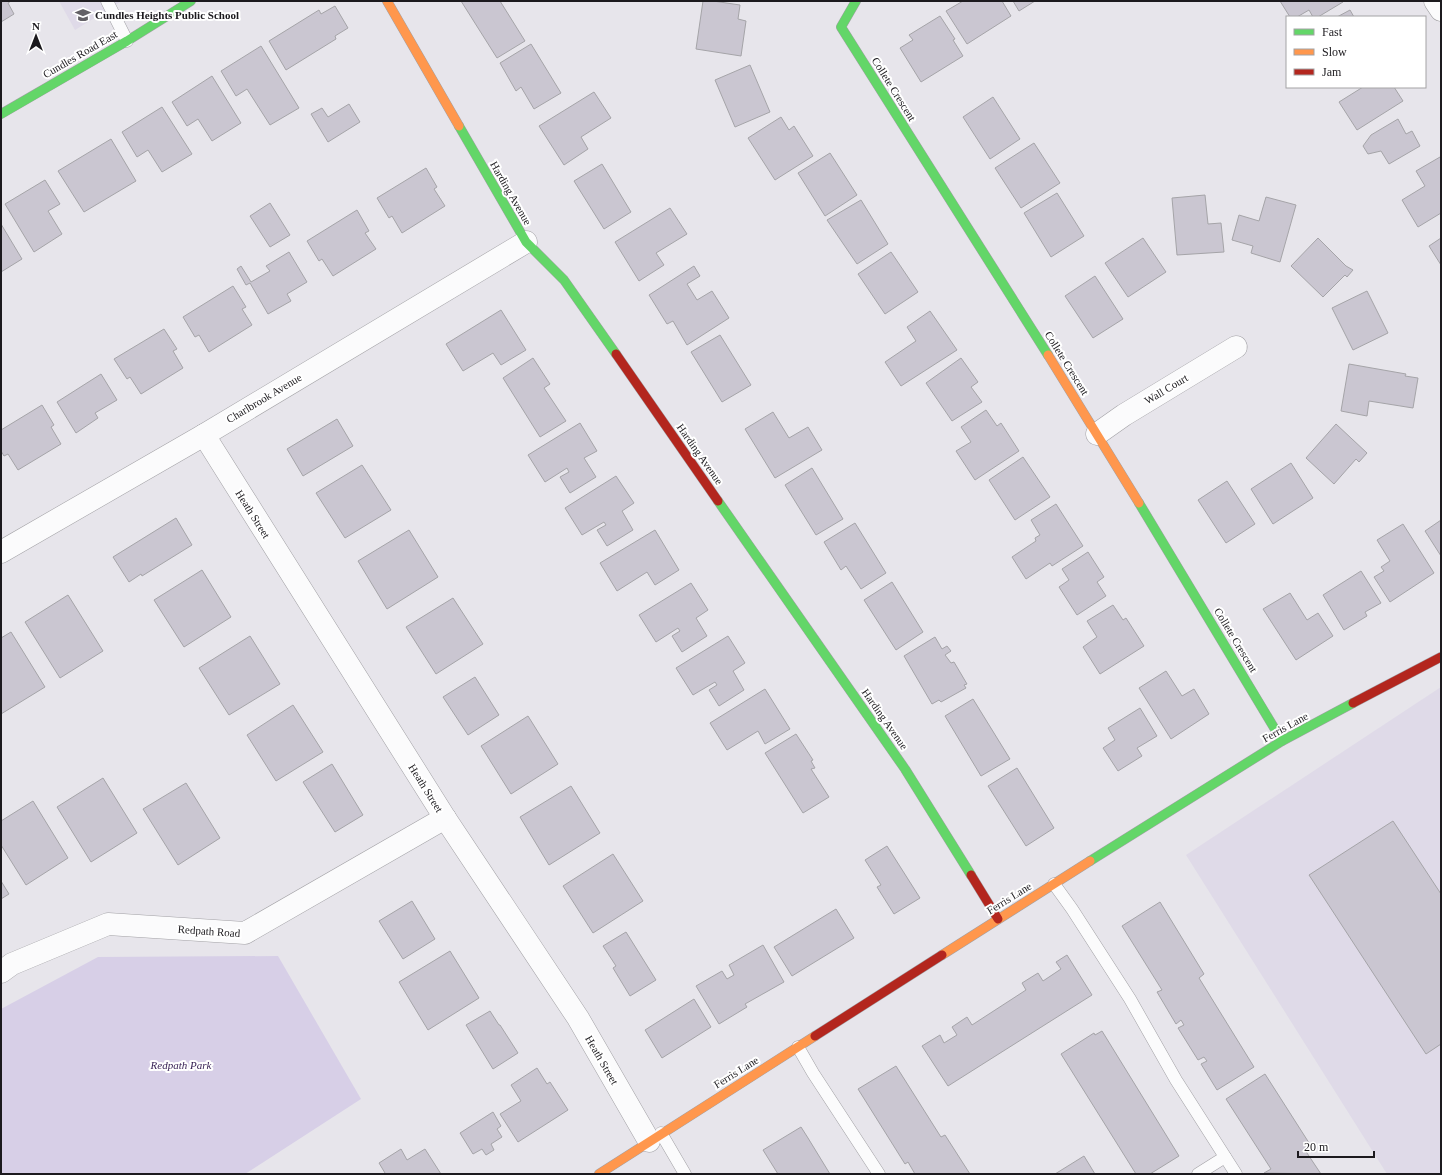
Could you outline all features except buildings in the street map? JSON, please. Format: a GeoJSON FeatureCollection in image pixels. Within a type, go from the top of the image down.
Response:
{"type":"FeatureCollection","features":[{"type":"Feature","properties":{"kind":"street","name":"Cundles Road East"},"geometry":{"type":"LineString","coordinates":[[1,114],[127,41],[192,1]]}},
{"type":"Feature","properties":{"kind":"street","name":"Harding Avenue"},"geometry":{"type":"LineString","coordinates":[[387,1],[526,242],[564,280],[901,762],[998,919]]}},
{"type":"Feature","properties":{"kind":"street","name":"Collete Crescent"},"geometry":{"type":"LineString","coordinates":[[856,1],[841,26],[1097,434],[1282,741]]}},
{"type":"Feature","properties":{"kind":"street"},"geometry":{"type":"LineString","coordinates":[[1435,1],[1441,10]]}},
{"type":"Feature","properties":{"kind":"street","name":"Charlbrook Avenue"},"geometry":{"type":"LineString","coordinates":[[1,552],[204,434],[526,242]]}},
{"type":"Feature","properties":{"kind":"street","name":"Wall Court"},"geometry":{"type":"LineString","coordinates":[[1097,434],[1124,415],[1236,347]]}},
{"type":"Feature","properties":{"kind":"street","name":"Heath Street"},"geometry":{"type":"LineString","coordinates":[[204,434],[444,818],[578,1018],[655,1137]]}},
{"type":"Feature","properties":{"kind":"street","name":"Ferris Lane"},"geometry":{"type":"LineString","coordinates":[[599,1174],[998,919],[1282,741],[1441,657]]}},
{"type":"Feature","properties":{"kind":"street","name":"Redpath Road"},"geometry":{"type":"LineString","coordinates":[[1,972],[12,964],[108,924],[245,933],[444,818]]}},
{"type":"Feature","properties":{"kind":"lane"},"geometry":{"type":"LineString","coordinates":[[107,1],[127,41]]}},
{"type":"Feature","properties":{"kind":"lane"},"geometry":{"type":"LineString","coordinates":[[1054,884],[1072,909],[1130,999],[1176,1080],[1236,1174]]}},
{"type":"Feature","properties":{"kind":"lane"},"geometry":{"type":"LineString","coordinates":[[798,1047],[813,1073],[879,1174]]}},
{"type":"Feature","properties":{"kind":"lane"},"geometry":{"type":"LineString","coordinates":[[655,1137],[685,1174]]}},
{"type":"Feature","properties":{"kind":"lane"},"geometry":{"type":"LineString","coordinates":[[1198,1174],[1225,1157]]}},
{"type":"Feature","properties":{"kind":"shaded area","name":"Cundles Heights Public School"},"geometry":{"type":"Polygon","coordinates":[[[59,1],[122,1],[75,30],[59,1]]]}},
{"type":"Feature","properties":{"kind":"shaded area"},"geometry":{"type":"Polygon","coordinates":[[[1441,687],[1441,1174],[1387,1174],[1186,855],[1441,687]]]}},
{"type":"Feature","properties":{"kind":"green space","name":"Redpath Park"},"geometry":{"type":"Polygon","coordinates":[[[278,956],[361,1099],[245,1174],[1,1174],[1,1009],[98,957],[278,956]]]}},
{"type":"Feature","properties":{"kind":"traffic: fast"},"geometry":{"type":"LineString","coordinates":[[1,114],[127,41],[191,1]]}},
{"type":"Feature","properties":{"kind":"traffic: fast"},"geometry":{"type":"LineString","coordinates":[[856,1],[841,27],[1048,355]]}},
{"type":"Feature","properties":{"kind":"traffic: fast"},"geometry":{"type":"LineString","coordinates":[[459,126],[526,242],[564,280],[616,354]]}},
{"type":"Feature","properties":{"kind":"traffic: fast"},"geometry":{"type":"LineString","coordinates":[[718,501],[905,769],[971,875]]}},
{"type":"Feature","properties":{"kind":"traffic: fast"},"geometry":{"type":"LineString","coordinates":[[1139,503],[1282,741]]}},
{"type":"Feature","properties":{"kind":"traffic: fast"},"geometry":{"type":"LineString","coordinates":[[1090,861],[1282,741],[1353,703]]}},
{"type":"Feature","properties":{"kind":"traffic: slow"},"geometry":{"type":"LineString","coordinates":[[387,1],[459,126]]}},
{"type":"Feature","properties":{"kind":"traffic: slow"},"geometry":{"type":"LineString","coordinates":[[1048,355],[1139,503]]}},
{"type":"Feature","properties":{"kind":"traffic: slow"},"geometry":{"type":"LineString","coordinates":[[942,955],[1090,861]]}},
{"type":"Feature","properties":{"kind":"traffic: slow"},"geometry":{"type":"LineString","coordinates":[[599,1174],[815,1036]]}},
{"type":"Feature","properties":{"kind":"traffic: jam"},"geometry":{"type":"LineString","coordinates":[[616,354],[718,501]]}},
{"type":"Feature","properties":{"kind":"traffic: jam"},"geometry":{"type":"LineString","coordinates":[[1353,703],[1441,657]]}},
{"type":"Feature","properties":{"kind":"traffic: jam"},"geometry":{"type":"LineString","coordinates":[[971,875],[998,919]]}},
{"type":"Feature","properties":{"kind":"traffic: jam"},"geometry":{"type":"LineString","coordinates":[[815,1036],[942,955]]}},
{"type":"Feature","properties":{"kind":"place","name":"Cundles Heights Public School"},"geometry":{"type":"Point","coordinates":[83,15]}}]}
